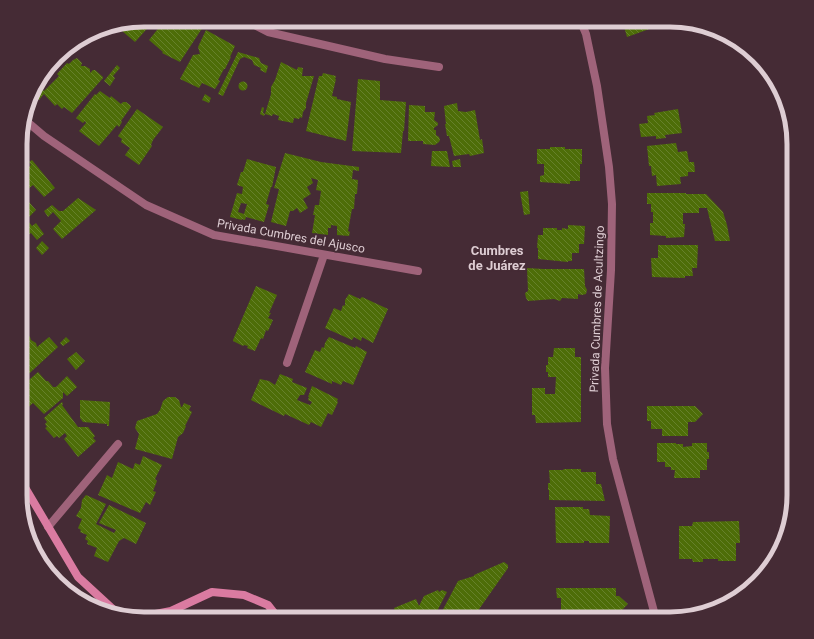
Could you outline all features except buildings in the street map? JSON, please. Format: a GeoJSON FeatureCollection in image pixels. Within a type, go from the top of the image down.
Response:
{"type":"FeatureCollection","features":[{"type":"Feature","properties":{"kind":"street"},"geometry":{"type":"LineString","coordinates":[[258,27],[268,32],[385,59],[439,67]]}},
{"type":"Feature","properties":{"kind":"street","name":"Privada Cumbres de Acultzingo"},"geometry":{"type":"LineString","coordinates":[[583,27],[586,34],[597,86],[609,167],[612,204],[611,270],[605,368],[607,424],[613,459],[654,612]]}},
{"type":"Feature","properties":{"kind":"street","name":"Privada Cumbres del Ajusco"},"geometry":{"type":"LineString","coordinates":[[29,123],[44,136],[146,205],[214,235],[418,271]]}},
{"type":"Feature","properties":{"kind":"street"},"geometry":{"type":"LineString","coordinates":[[287,363],[324,255]]}},
{"type":"Feature","properties":{"kind":"street"},"geometry":{"type":"LineString","coordinates":[[48,527],[118,444]]}},
{"type":"Feature","properties":{"kind":"street"},"geometry":{"type":"LineString","coordinates":[[27,491],[78,578],[110,607]]}},
{"type":"Feature","properties":{"kind":"street"},"geometry":{"type":"LineString","coordinates":[[166,612],[212,592],[244,595],[268,605],[274,612]]}},
{"type":"Feature","properties":{"kind":"district","name":"Cumbres de Juárez"},"geometry":{"type":"Point","coordinates":[497,258]}}]}
